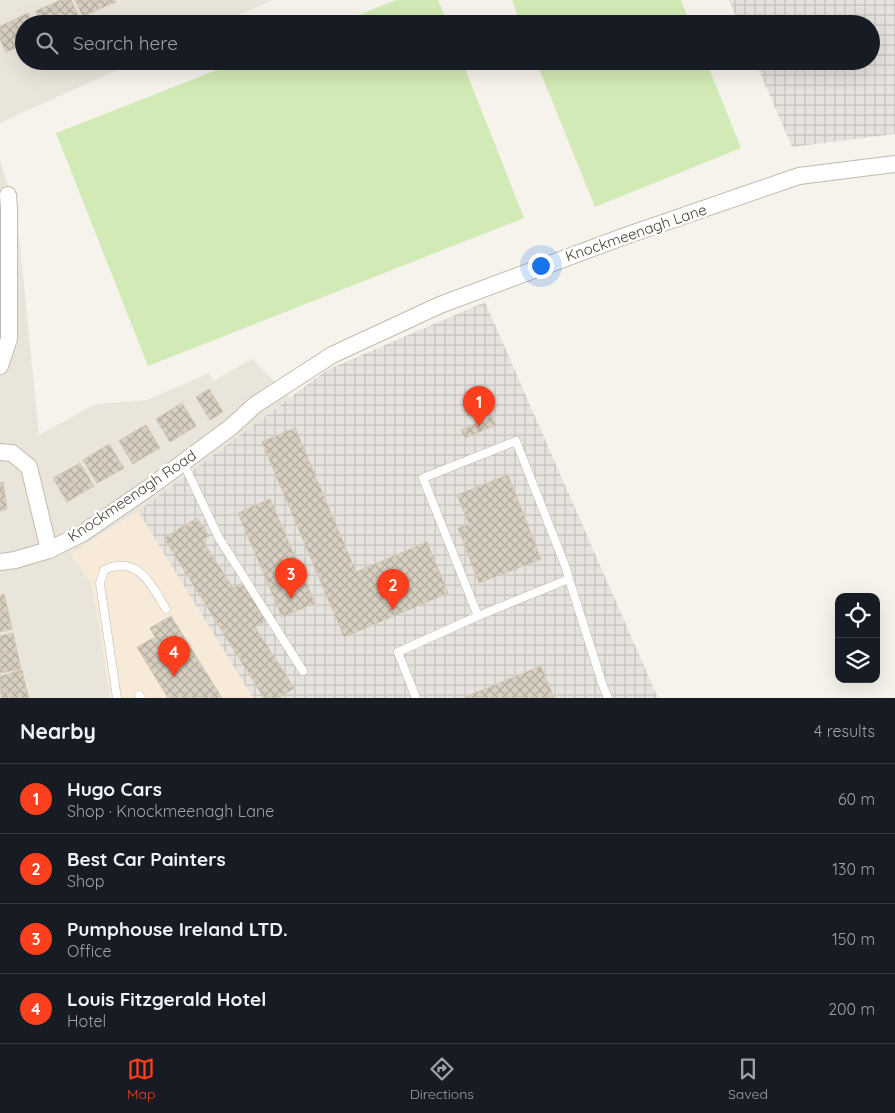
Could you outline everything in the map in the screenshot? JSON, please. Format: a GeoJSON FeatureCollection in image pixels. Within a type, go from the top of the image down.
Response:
{"type":"FeatureCollection","features":[{"type":"Feature","properties":{"kind":"street","name":"Knockmeenagh Lane"},"geometry":{"type":"LineString","coordinates":[[231,427],[254,405],[332,355],[440,305],[625,236],[799,176],[895,164]]}},
{"type":"Feature","properties":{"kind":"street"},"geometry":{"type":"LineString","coordinates":[[0,366],[9,339],[8,195]]}},
{"type":"Feature","properties":{"kind":"street","name":"Knockmeenagh Road"},"geometry":{"type":"LineString","coordinates":[[0,562],[15,560],[49,550],[83,533],[231,427]]}},
{"type":"Feature","properties":{"kind":"street"},"geometry":{"type":"LineString","coordinates":[[0,452],[12,453],[29,467],[49,550]]}},
{"type":"Feature","properties":{"kind":"lane"},"geometry":{"type":"LineString","coordinates":[[478,616],[424,478],[516,440],[569,579],[608,698]]}},
{"type":"Feature","properties":{"kind":"lane"},"geometry":{"type":"LineString","coordinates":[[183,462],[219,538],[303,671]]}},
{"type":"Feature","properties":{"kind":"lane"},"geometry":{"type":"LineString","coordinates":[[117,698],[100,583],[104,570],[123,565],[136,568],[151,583],[166,609]]}},
{"type":"Feature","properties":{"kind":"lane"},"geometry":{"type":"LineString","coordinates":[[416,698],[398,652],[478,616],[569,579]]}},
{"type":"Feature","properties":{"kind":"shaded area"},"geometry":{"type":"Polygon","coordinates":[[[0,0],[272,0],[239,15],[15,15],[15,70],[117,70],[0,123],[0,0]]]}},
{"type":"Feature","properties":{"kind":"shaded area"},"geometry":{"type":"Polygon","coordinates":[[[729,0],[895,0],[895,134],[792,147],[759,70],[880,70],[880,15],[735,15],[729,0]]]}},
{"type":"Feature","properties":{"kind":"shaded area"},"geometry":{"type":"Polygon","coordinates":[[[0,160],[17,215],[39,435],[96,404],[147,400],[209,373],[213,381],[252,359],[290,397],[138,511],[71,554],[91,583],[101,634],[110,698],[0,698],[0,160]]]}},
{"type":"Feature","properties":{"kind":"shaded area"},"geometry":{"type":"Polygon","coordinates":[[[485,302],[658,698],[253,698],[138,511],[327,370],[485,302]]]}},
{"type":"Feature","properties":{"kind":"shaded area"},"geometry":{"type":"Polygon","coordinates":[[[138,511],[253,698],[110,698],[101,634],[91,583],[71,554],[138,511]]]}},
{"type":"Feature","properties":{"kind":"green space"},"geometry":{"type":"Polygon","coordinates":[[[396,0],[438,0],[444,15],[358,15],[396,0]]]}},
{"type":"Feature","properties":{"kind":"green space"},"geometry":{"type":"Polygon","coordinates":[[[512,0],[681,0],[687,15],[518,15],[512,0]]]}},
{"type":"Feature","properties":{"kind":"green space"},"geometry":{"type":"Polygon","coordinates":[[[217,70],[466,70],[524,218],[148,366],[56,133],[217,70]]]}},
{"type":"Feature","properties":{"kind":"green space"},"geometry":{"type":"Polygon","coordinates":[[[540,70],[710,70],[741,148],[595,207],[540,70]]]}},
{"type":"Feature","properties":{"kind":"building"},"geometry":{"type":"Polygon","coordinates":[[[60,0],[71,0],[78,15],[58,15],[52,4],[60,0]]]}},
{"type":"Feature","properties":{"kind":"building"},"geometry":{"type":"Polygon","coordinates":[[[75,0],[95,0],[99,9],[87,15],[82,15],[75,0]]]}},
{"type":"Feature","properties":{"kind":"building"},"geometry":{"type":"Polygon","coordinates":[[[95,0],[115,0],[116,2],[99,9],[95,0]]]}},
{"type":"Feature","properties":{"kind":"building"},"geometry":{"type":"Polygon","coordinates":[[[52,4],[58,15],[38,15],[36,11],[52,4]]]}},
{"type":"Feature","properties":{"kind":"building"},"geometry":{"type":"Polygon","coordinates":[[[12,21],[15,28],[15,48],[6,52],[0,39],[0,26],[12,21]]]}},
{"type":"Feature","properties":{"kind":"building"},"geometry":{"type":"Polygon","coordinates":[[[209,389],[223,412],[210,420],[196,397],[209,389]]]}},
{"type":"Feature","properties":{"kind":"building"},"geometry":{"type":"Polygon","coordinates":[[[182,403],[196,426],[183,434],[169,411],[182,403]]]}},
{"type":"Feature","properties":{"kind":"building"},"geometry":{"type":"Polygon","coordinates":[[[169,411],[183,434],[170,442],[156,419],[169,411]]]}},
{"type":"Feature","properties":{"kind":"building"},"geometry":{"type":"Polygon","coordinates":[[[492,416],[496,425],[465,438],[461,430],[492,416]]]}},
{"type":"Feature","properties":{"kind":"building"},"geometry":{"type":"Polygon","coordinates":[[[146,425],[160,448],[146,456],[132,433],[146,425]]]}},
{"type":"Feature","properties":{"kind":"building"},"geometry":{"type":"Polygon","coordinates":[[[295,428],[356,572],[427,542],[448,593],[344,637],[262,442],[295,428]]]}},
{"type":"Feature","properties":{"kind":"building"},"geometry":{"type":"Polygon","coordinates":[[[132,433],[146,456],[133,464],[119,441],[132,433]]]}},
{"type":"Feature","properties":{"kind":"building"},"geometry":{"type":"Polygon","coordinates":[[[109,444],[124,468],[110,476],[96,452],[109,444]]]}},
{"type":"Feature","properties":{"kind":"building"},"geometry":{"type":"Polygon","coordinates":[[[96,452],[110,476],[97,483],[83,460],[96,452]]]}},
{"type":"Feature","properties":{"kind":"building"},"geometry":{"type":"Polygon","coordinates":[[[80,463],[94,486],[80,494],[66,471],[80,463]]]}},
{"type":"Feature","properties":{"kind":"building"},"geometry":{"type":"Polygon","coordinates":[[[66,471],[80,494],[67,502],[53,478],[66,471]]]}},
{"type":"Feature","properties":{"kind":"building"},"geometry":{"type":"Polygon","coordinates":[[[508,475],[541,559],[479,583],[458,528],[469,524],[457,495],[508,475]]]}},
{"type":"Feature","properties":{"kind":"building"},"geometry":{"type":"Polygon","coordinates":[[[3,482],[7,509],[0,511],[0,483],[3,482]]]}},
{"type":"Feature","properties":{"kind":"building"},"geometry":{"type":"Polygon","coordinates":[[[270,499],[315,603],[282,617],[238,513],[270,499]]]}},
{"type":"Feature","properties":{"kind":"building"},"geometry":{"type":"Polygon","coordinates":[[[197,518],[209,536],[202,540],[233,588],[244,582],[268,620],[255,627],[294,688],[279,698],[264,698],[164,538],[197,518]]]}},
{"type":"Feature","properties":{"kind":"building"},"geometry":{"type":"Polygon","coordinates":[[[4,594],[8,611],[0,613],[0,595],[4,594]]]}},
{"type":"Feature","properties":{"kind":"building"},"geometry":{"type":"Polygon","coordinates":[[[8,611],[12,629],[0,632],[0,613],[8,611]]]}},
{"type":"Feature","properties":{"kind":"building"},"geometry":{"type":"Polygon","coordinates":[[[171,616],[222,698],[168,698],[137,647],[155,637],[150,628],[171,616]]]}},
{"type":"Feature","properties":{"kind":"building"},"geometry":{"type":"Polygon","coordinates":[[[13,633],[17,651],[0,655],[0,636],[13,633]]]}},
{"type":"Feature","properties":{"kind":"building"},"geometry":{"type":"Polygon","coordinates":[[[17,651],[21,669],[0,673],[0,655],[17,651]]]}},
{"type":"Feature","properties":{"kind":"building"},"geometry":{"type":"Polygon","coordinates":[[[541,666],[554,698],[463,698],[541,666]]]}},
{"type":"Feature","properties":{"kind":"building"},"geometry":{"type":"Polygon","coordinates":[[[22,670],[26,688],[1,694],[0,676],[22,670]]]}},
{"type":"Feature","properties":{"kind":"building"},"geometry":{"type":"Polygon","coordinates":[[[26,688],[29,698],[2,698],[1,694],[26,688]]]}},
{"type":"Feature","properties":{"kind":"place","name":"Hugo Cars"},"geometry":{"type":"Point","coordinates":[479,427]}},
{"type":"Feature","properties":{"kind":"place","name":"Pumphouse Ireland LTD."},"geometry":{"type":"Point","coordinates":[291,599]}},
{"type":"Feature","properties":{"kind":"place","name":"Best Car Painters"},"geometry":{"type":"Point","coordinates":[393,610]}},
{"type":"Feature","properties":{"kind":"place","name":"Louis Fitzgerald Hotel"},"geometry":{"type":"Point","coordinates":[174,677]}}]}
